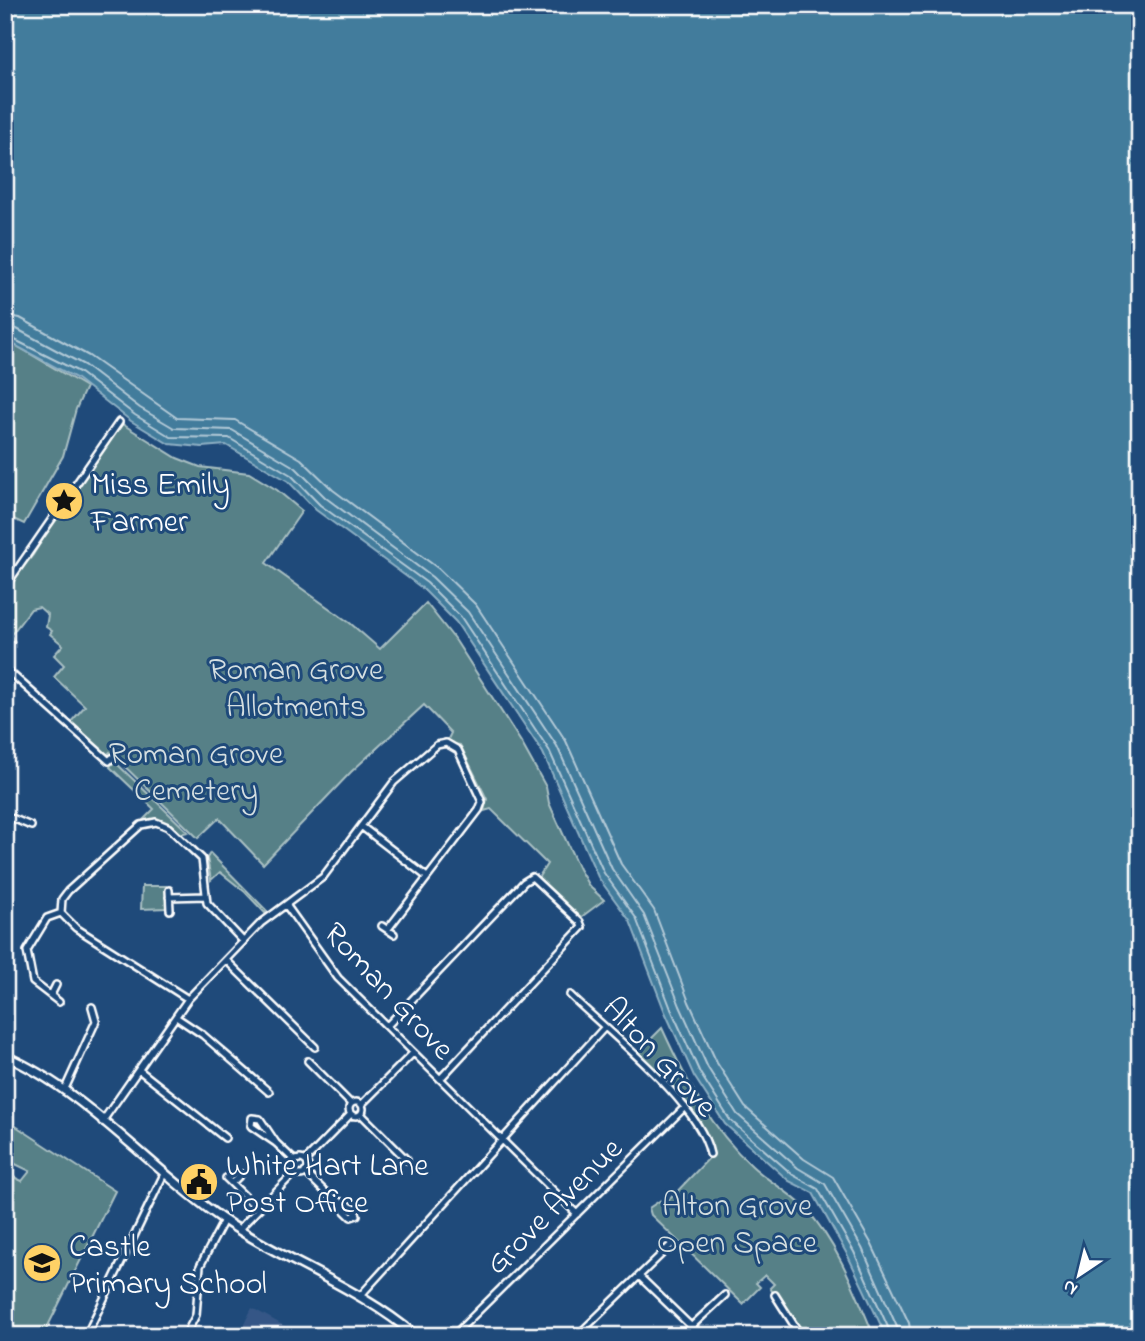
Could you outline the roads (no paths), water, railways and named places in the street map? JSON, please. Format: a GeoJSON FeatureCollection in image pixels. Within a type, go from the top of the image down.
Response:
{"type":"FeatureCollection","features":[{"type":"Feature","properties":{"kind":"street"},"geometry":{"type":"LineString","coordinates":[[5,587],[119,422]]}},
{"type":"Feature","properties":{"kind":"street"},"geometry":{"type":"LineString","coordinates":[[5,668],[109,761],[112,758]]}},
{"type":"Feature","properties":{"kind":"street"},"geometry":{"type":"LineString","coordinates":[[102,1122],[188,999],[243,941],[323,877],[394,782],[437,745],[453,746],[458,750],[482,802],[479,810],[385,928],[394,934]]}},
{"type":"Feature","properties":{"kind":"street"},"geometry":{"type":"LineString","coordinates":[[5,815],[30,826]]}},
{"type":"Feature","properties":{"kind":"street"},"geometry":{"type":"LineString","coordinates":[[188,999],[76,928],[61,913],[62,899],[68,891],[141,825],[156,822],[168,827],[202,859],[209,906],[243,941]]}},
{"type":"Feature","properties":{"kind":"street"},"geometry":{"type":"LineString","coordinates":[[360,826],[427,877]]}},
{"type":"Feature","properties":{"kind":"street"},"geometry":{"type":"LineString","coordinates":[[387,1026],[524,882],[532,877],[580,922],[582,927],[440,1079]]}},
{"type":"Feature","properties":{"kind":"street"},"geometry":{"type":"LineString","coordinates":[[169,890],[170,910]]}},
{"type":"Feature","properties":{"kind":"street"},"geometry":{"type":"LineString","coordinates":[[169,897],[206,895]]}},
{"type":"Feature","properties":{"kind":"street","name":"Roman Grove"},"geometry":{"type":"LineString","coordinates":[[286,905],[326,963],[576,1214]]}},
{"type":"Feature","properties":{"kind":"street"},"geometry":{"type":"LineString","coordinates":[[59,1002],[33,982],[28,945],[47,918],[61,913]]}},
{"type":"Feature","properties":{"kind":"street"},"geometry":{"type":"LineString","coordinates":[[226,960],[315,1046]]}},
{"type":"Feature","properties":{"kind":"street"},"geometry":{"type":"LineString","coordinates":[[51,995],[56,985]]}},
{"type":"Feature","properties":{"kind":"street","name":"Alton Grove"},"geometry":{"type":"LineString","coordinates":[[570,995],[685,1107],[706,1137],[710,1154]]}},
{"type":"Feature","properties":{"kind":"street"},"geometry":{"type":"LineString","coordinates":[[64,1091],[96,1021],[92,1007]]}},
{"type":"Feature","properties":{"kind":"street"},"geometry":{"type":"LineString","coordinates":[[176,1017],[203,1035],[269,1093]]}},
{"type":"Feature","properties":{"kind":"street"},"geometry":{"type":"LineString","coordinates":[[360,1296],[604,1028]]}},
{"type":"Feature","properties":{"kind":"street"},"geometry":{"type":"LineString","coordinates":[[351,1104],[362,1104],[413,1052]]}},
{"type":"Feature","properties":{"kind":"street"},"geometry":{"type":"LineString","coordinates":[[5,1056],[34,1070],[64,1091],[224,1220],[360,1296],[416,1336]]}},
{"type":"Feature","properties":{"kind":"street"},"geometry":{"type":"LineString","coordinates":[[276,1143],[260,1119],[252,1118],[251,1126],[276,1143],[295,1161],[305,1161],[351,1114],[351,1104],[308,1061]]}},
{"type":"Feature","properties":{"kind":"street"},"geometry":{"type":"LineString","coordinates":[[139,1070],[225,1138]]}},
{"type":"Feature","properties":{"kind":"street"},"geometry":{"type":"LineString","coordinates":[[362,1104],[362,1115]]}},
{"type":"Feature","properties":{"kind":"street","name":"Grove Avenue"},"geometry":{"type":"LineString","coordinates":[[453,1336],[685,1107]]}},
{"type":"Feature","properties":{"kind":"street"},"geometry":{"type":"LineString","coordinates":[[351,1114],[362,1115],[407,1160]]}},
{"type":"Feature","properties":{"kind":"street"},"geometry":{"type":"LineString","coordinates":[[239,1229],[295,1172],[295,1161]]}},
{"type":"Feature","properties":{"kind":"street"},"geometry":{"type":"LineString","coordinates":[[305,1161],[306,1172],[333,1198]]}},
{"type":"Feature","properties":{"kind":"street"},"geometry":{"type":"LineString","coordinates":[[295,1172],[306,1172]]}},
{"type":"Feature","properties":{"kind":"street"},"geometry":{"type":"LineString","coordinates":[[86,1336],[164,1174]]}},
{"type":"Feature","properties":{"kind":"street"},"geometry":{"type":"LineString","coordinates":[[232,1183],[241,1174]]}},
{"type":"Feature","properties":{"kind":"street"},"geometry":{"type":"LineString","coordinates":[[226,1178],[258,1209]]}},
{"type":"Feature","properties":{"kind":"street"},"geometry":{"type":"LineString","coordinates":[[186,1336],[197,1308],[200,1266],[224,1220]]}},
{"type":"Feature","properties":{"kind":"street"},"geometry":{"type":"LineString","coordinates":[[577,1336],[673,1243]]}},
{"type":"Feature","properties":{"kind":"street"},"geometry":{"type":"LineString","coordinates":[[639,1276],[701,1336]]}},
{"type":"Feature","properties":{"kind":"street"},"geometry":{"type":"LineString","coordinates":[[681,1336],[724,1295]]}},
{"type":"Feature","properties":{"kind":"street"},"geometry":{"type":"LineString","coordinates":[[775,1295],[801,1336]]}},
{"type":"Feature","properties":{"kind":"water"},"geometry":{"type":"Polygon","coordinates":[[[5,5],[1140,5],[1140,1336],[886,1336],[848,1256],[813,1193],[789,1181],[725,1124],[694,1076],[665,1012],[630,921],[598,877],[543,753],[456,622],[422,588],[316,510],[288,481],[226,445],[202,447],[169,444],[131,421],[76,378],[5,340],[5,5]]]}},
{"type":"Feature","properties":{"kind":"place","name":"Miss Emily Farmer"},"geometry":{"type":"Point","coordinates":[64,501]}},
{"type":"Feature","properties":{"kind":"place","name":"White Hart Lane Post Office"},"geometry":{"type":"Point","coordinates":[199,1182]}},
{"type":"Feature","properties":{"kind":"place","name":"Castle Primary School"},"geometry":{"type":"Point","coordinates":[42,1263]}},
{"type":"Feature","properties":{"kind":"park label","name":"Roman Grove Allotments"},"geometry":{"type":"Point","coordinates":[296,686]}},
{"type":"Feature","properties":{"kind":"park label","name":"Roman Grove Cemetery"},"geometry":{"type":"Point","coordinates":[196,770]}},
{"type":"Feature","properties":{"kind":"park label","name":"Alton Grove Open Space"},"geometry":{"type":"Point","coordinates":[737,1222]}}]}
